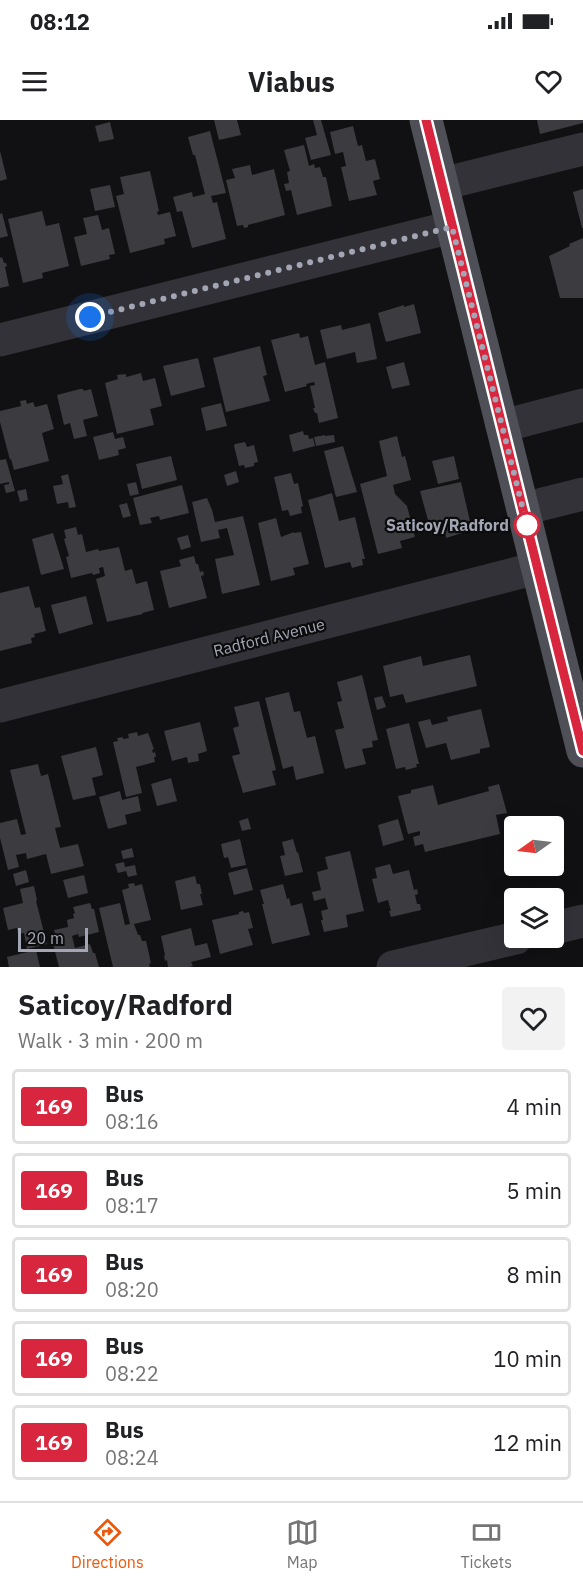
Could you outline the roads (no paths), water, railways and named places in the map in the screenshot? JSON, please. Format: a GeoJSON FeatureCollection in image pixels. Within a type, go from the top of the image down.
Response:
{"type":"FeatureCollection","features":[{"type":"Feature","properties":{"kind":"main road"},"geometry":{"type":"LineString","coordinates":[[426,120],[583,751]]}},
{"type":"Feature","properties":{"kind":"street"},"geometry":{"type":"LineString","coordinates":[[442,184],[583,149]]}},
{"type":"Feature","properties":{"kind":"street"},"geometry":{"type":"LineString","coordinates":[[0,339],[452,227]]}},
{"type":"Feature","properties":{"kind":"street"},"geometry":{"type":"LineString","coordinates":[[502,426],[583,405]]}},
{"type":"Feature","properties":{"kind":"street"},"geometry":{"type":"LineString","coordinates":[[523,509],[583,494]]}},
{"type":"Feature","properties":{"kind":"street","name":"Radford Avenue"},"geometry":{"type":"LineString","coordinates":[[0,706],[537,568]]}},
{"type":"Feature","properties":{"kind":"street"},"geometry":{"type":"LineString","coordinates":[[564,926],[583,921]]}},
{"type":"Feature","properties":{"kind":"street"},"geometry":{"type":"LineString","coordinates":[[393,967],[504,941]]}},
{"type":"Feature","properties":{"kind":"place","name":"Saticoy/Radford"},"geometry":{"type":"Point","coordinates":[527,525]}}]}
